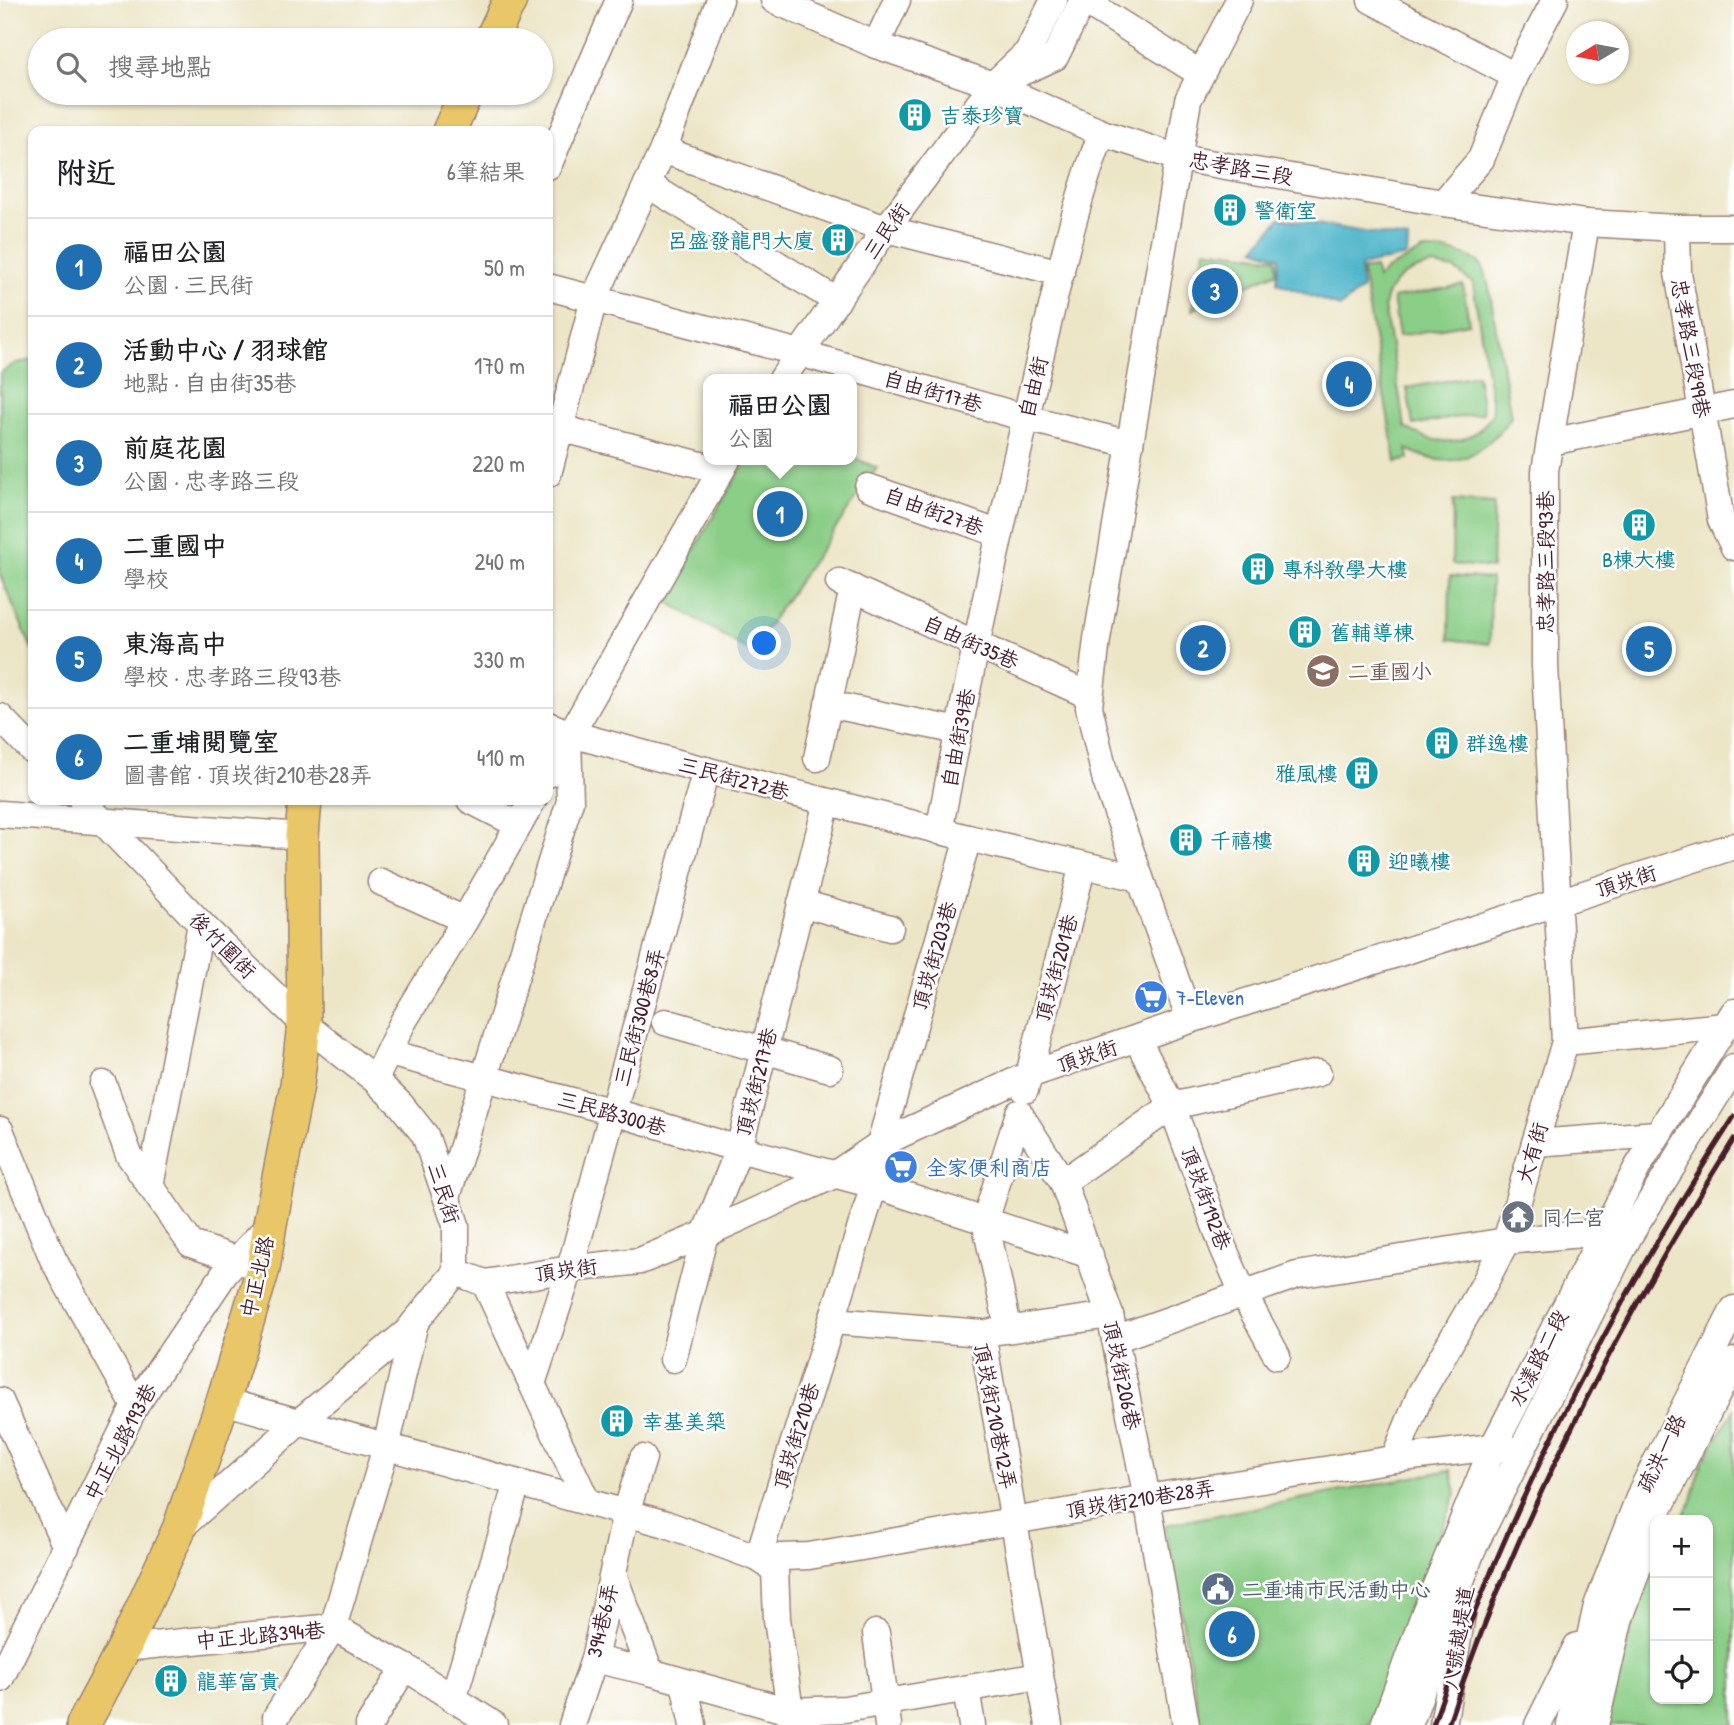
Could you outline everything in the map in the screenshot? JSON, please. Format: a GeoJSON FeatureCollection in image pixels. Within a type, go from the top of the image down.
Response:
{"type":"FeatureCollection","features":[{"type":"Feature","properties":{"kind":"main road"},"geometry":{"type":"LineString","coordinates":[[497,28],[510,0]]}},
{"type":"Feature","properties":{"kind":"main road"},"geometry":{"type":"LineString","coordinates":[[451,126],[461,105]]}},
{"type":"Feature","properties":{"kind":"main road","name":"中正北路"},"geometry":{"type":"LineString","coordinates":[[83,1725],[124,1648],[179,1529],[223,1401],[251,1264],[270,1224],[297,1085],[304,1024],[302,836],[305,805]]}},
{"type":"Feature","properties":{"kind":"street"},"geometry":{"type":"LineString","coordinates":[[553,154],[620,0]]}},
{"type":"Feature","properties":{"kind":"street"},"geometry":{"type":"LineString","coordinates":[[553,455],[594,299],[663,150],[720,0]]}},
{"type":"Feature","properties":{"kind":"street","name":"忠孝路三段"},"geometry":{"type":"LineString","coordinates":[[774,0],[876,44],[993,85],[1102,133],[1179,158],[1443,203],[1586,223],[1734,228]]}},
{"type":"Feature","properties":{"kind":"street"},"geometry":{"type":"LineString","coordinates":[[876,44],[897,0]]}},
{"type":"Feature","properties":{"kind":"street","name":"三民街"},"geometry":{"type":"LineString","coordinates":[[785,374],[886,229],[993,85],[1028,52],[1054,0]]}},
{"type":"Feature","properties":{"kind":"street"},"geometry":{"type":"LineString","coordinates":[[1083,0],[1202,74]]}},
{"type":"Feature","properties":{"kind":"street","name":"三民街"},"geometry":{"type":"LineString","coordinates":[[993,85],[1055,57],[1083,0]]}},
{"type":"Feature","properties":{"kind":"street"},"geometry":{"type":"LineString","coordinates":[[1190,1020],[1106,780],[1089,707],[1188,100],[1239,0]]}},
{"type":"Feature","properties":{"kind":"street"},"geometry":{"type":"LineString","coordinates":[[1443,203],[1480,159],[1515,76],[1555,0]]}},
{"type":"Feature","properties":{"kind":"street"},"geometry":{"type":"LineString","coordinates":[[1381,2],[1515,76]]}},
{"type":"Feature","properties":{"kind":"street","name":"自由街"},"geometry":{"type":"LineString","coordinates":[[976,644],[1061,273],[1079,201],[1102,133]]}},
{"type":"Feature","properties":{"kind":"street"},"geometry":{"type":"LineString","coordinates":[[663,150],[886,229],[1061,273]]}},
{"type":"Feature","properties":{"kind":"street"},"geometry":{"type":"LineString","coordinates":[[647,184],[837,301]]}},
{"type":"Feature","properties":{"kind":"street","name":"忠孝路三段93巷"},"geometry":{"type":"LineString","coordinates":[[1557,904],[1545,666],[1545,471],[1586,223]]}},
{"type":"Feature","properties":{"kind":"street","name":"忠孝路三段99巷"},"geometry":{"type":"LineString","coordinates":[[1677,228],[1678,273],[1721,520],[1734,547]]}},
{"type":"Feature","properties":{"kind":"street","name":"自由街17巷"},"geometry":{"type":"LineString","coordinates":[[553,288],[1130,444]]}},
{"type":"Feature","properties":{"kind":"street"},"geometry":{"type":"LineString","coordinates":[[1550,442],[1734,405]]}},
{"type":"Feature","properties":{"kind":"street"},"geometry":{"type":"LineString","coordinates":[[560,428],[703,460]]}},
{"type":"Feature","properties":{"kind":"street"},"geometry":{"type":"LineString","coordinates":[[553,759],[562,732],[724,465]]}},
{"type":"Feature","properties":{"kind":"street","name":"自由街27巷"},"geometry":{"type":"LineString","coordinates":[[868,487],[1000,534]]}},
{"type":"Feature","properties":{"kind":"street","name":"自由街35巷"},"geometry":{"type":"LineString","coordinates":[[817,758],[846,585],[1090,696]]}},
{"type":"Feature","properties":{"kind":"street","name":"自由街39巷"},"geometry":{"type":"LineString","coordinates":[[939,831],[976,644]]}},
{"type":"Feature","properties":{"kind":"street"},"geometry":{"type":"LineString","coordinates":[[828,704],[959,732]]}},
{"type":"Feature","properties":{"kind":"street"},"geometry":{"type":"LineString","coordinates":[[0,717],[28,746]]}},
{"type":"Feature","properties":{"kind":"street"},"geometry":{"type":"LineString","coordinates":[[447,1197],[570,801],[562,732]]}},
{"type":"Feature","properties":{"kind":"street","name":"三民街272巷"},"geometry":{"type":"LineString","coordinates":[[562,732],[939,831]]}},
{"type":"Feature","properties":{"kind":"street","name":"三民街300巷8弄"},"geometry":{"type":"LineString","coordinates":[[532,1384],[570,1269],[706,770]]}},
{"type":"Feature","properties":{"kind":"street","name":"頂崁街217巷"},"geometry":{"type":"LineString","coordinates":[[673,1359],[705,1234],[738,1149],[827,802]]}},
{"type":"Feature","properties":{"kind":"street","name":"後竹圍街"},"geometry":{"type":"LineString","coordinates":[[87,805],[201,924],[304,1024],[374,1079]]}},
{"type":"Feature","properties":{"kind":"street"},"geometry":{"type":"LineString","coordinates":[[480,805],[519,825]]}},
{"type":"Feature","properties":{"kind":"street"},"geometry":{"type":"LineString","coordinates":[[374,1079],[403,1022],[530,805]]}},
{"type":"Feature","properties":{"kind":"street"},"geometry":{"type":"LineString","coordinates":[[0,814],[302,836]]}},
{"type":"Feature","properties":{"kind":"street"},"geometry":{"type":"LineString","coordinates":[[939,831],[1140,878]]}},
{"type":"Feature","properties":{"kind":"street","name":"頂崁街203巷"},"geometry":{"type":"LineString","coordinates":[[880,1144],[968,838]]}},
{"type":"Feature","properties":{"kind":"street","name":"頂崁街"},"geometry":{"type":"LineString","coordinates":[[485,1283],[640,1261],[834,1175],[880,1144],[1028,1076],[1190,1020],[1733,851]]}},
{"type":"Feature","properties":{"kind":"street","name":"頂崁街201巷"},"geometry":{"type":"LineString","coordinates":[[985,1221],[1019,1113],[1083,865]]}},
{"type":"Feature","properties":{"kind":"street"},"geometry":{"type":"LineString","coordinates":[[381,882],[465,920]]}},
{"type":"Feature","properties":{"kind":"street"},"geometry":{"type":"LineString","coordinates":[[801,903],[890,928]]}},
{"type":"Feature","properties":{"kind":"street","name":"大有街"},"geometry":{"type":"LineString","coordinates":[[1394,1460],[1421,1393],[1506,1241],[1565,1042],[1557,904]]}},
{"type":"Feature","properties":{"kind":"street"},"geometry":{"type":"LineString","coordinates":[[150,1186],[201,924]]}},
{"type":"Feature","properties":{"kind":"street"},"geometry":{"type":"LineString","coordinates":[[1565,1042],[1730,1019]]}},
{"type":"Feature","properties":{"kind":"street","name":"水漾路二段"},"geometry":{"type":"LineString","coordinates":[[1384,1725],[1424,1615],[1493,1447],[1602,1232],[1657,1134],[1730,1019]]}},
{"type":"Feature","properties":{"kind":"street"},"geometry":{"type":"LineString","coordinates":[[665,1022],[831,1069]]}},
{"type":"Feature","properties":{"kind":"street","name":"頂崁街192巷"},"geometry":{"type":"LineString","coordinates":[[1137,1039],[1172,1106],[1223,1247],[1243,1293],[1277,1356]]}},
{"type":"Feature","properties":{"kind":"street","name":"三民路300巷"},"geometry":{"type":"LineString","coordinates":[[389,1054],[614,1112],[738,1149],[874,1185],[1090,1255]]}},
{"type":"Feature","properties":{"kind":"street","name":"水漾路二段"},"geometry":{"type":"LineString","coordinates":[[1409,1725],[1472,1550],[1629,1236],[1734,1067]]}},
{"type":"Feature","properties":{"kind":"street"},"geometry":{"type":"LineString","coordinates":[[1063,1182],[1172,1106],[1318,1073]]}},
{"type":"Feature","properties":{"kind":"street","name":"三民街"},"geometry":{"type":"LineString","coordinates":[[374,1079],[401,1105],[425,1135],[456,1225],[456,1272]]}},
{"type":"Feature","properties":{"kind":"street"},"geometry":{"type":"LineString","coordinates":[[103,1084],[129,1155],[191,1244],[251,1264]]}},
{"type":"Feature","properties":{"kind":"street","name":"頂崁街206巷"},"geometry":{"type":"LineString","coordinates":[[1019,1113],[1063,1182],[1113,1327],[1147,1498],[1186,1725]]}},
{"type":"Feature","properties":{"kind":"street"},"geometry":{"type":"LineString","coordinates":[[0,1129],[53,1259],[135,1406]]}},
{"type":"Feature","properties":{"kind":"street"},"geometry":{"type":"LineString","coordinates":[[1535,1143],[1657,1134]]}},
{"type":"Feature","properties":{"kind":"street","name":"頂崁街210巷"},"geometry":{"type":"LineString","coordinates":[[758,1559],[874,1185],[880,1144]]}},
{"type":"Feature","properties":{"kind":"street"},"geometry":{"type":"LineString","coordinates":[[985,1221],[1007,1322]]}},
{"type":"Feature","properties":{"kind":"street"},"geometry":{"type":"LineString","coordinates":[[982,1334],[1113,1327],[1243,1293],[1297,1275],[1506,1241],[1602,1232]]}},
{"type":"Feature","properties":{"kind":"street","name":"中正北路193巷"},"geometry":{"type":"LineString","coordinates":[[0,1679],[135,1406],[225,1273],[251,1264]]}},
{"type":"Feature","properties":{"kind":"street"},"geometry":{"type":"LineString","coordinates":[[179,1529],[298,1423],[407,1332],[456,1272],[485,1283],[587,1502]]}},
{"type":"Feature","properties":{"kind":"street","name":"疏洪一路"},"geometry":{"type":"LineString","coordinates":[[1570,1725],[1597,1606],[1642,1490],[1734,1309]]}},
{"type":"Feature","properties":{"kind":"street"},"geometry":{"type":"LineString","coordinates":[[276,1717],[333,1627],[386,1447],[415,1321]]}},
{"type":"Feature","properties":{"kind":"street","name":"頂崁街210巷12弄"},"geometry":{"type":"LineString","coordinates":[[833,1321],[982,1334],[1049,1725]]}},
{"type":"Feature","properties":{"kind":"street","name":"疏洪一路"},"geometry":{"type":"LineString","coordinates":[[1595,1725],[1619,1621],[1658,1511],[1734,1361]]}},
{"type":"Feature","properties":{"kind":"street"},"geometry":{"type":"LineString","coordinates":[[0,1401],[66,1547]]}},
{"type":"Feature","properties":{"kind":"street"},"geometry":{"type":"LineString","coordinates":[[223,1401],[666,1524],[758,1559],[775,1570],[777,1619],[790,1718]]}},
{"type":"Feature","properties":{"kind":"street","name":"頂崁街210巷28弄"},"geometry":{"type":"LineString","coordinates":[[758,1559],[809,1556],[1147,1498],[1394,1460],[1493,1447],[1521,1451]]}},
{"type":"Feature","properties":{"kind":"street","name":"394巷6弄"},"geometry":{"type":"LineString","coordinates":[[572,1725],[594,1659],[626,1513],[643,1458]]}},
{"type":"Feature","properties":{"kind":"street"},"geometry":{"type":"LineString","coordinates":[[453,1699],[517,1483]]}},
{"type":"Feature","properties":{"kind":"street","name":"八號越堤道"},"geometry":{"type":"LineString","coordinates":[[1443,1725],[1472,1550]]}},
{"type":"Feature","properties":{"kind":"street"},"geometry":{"type":"LineString","coordinates":[[612,1574],[649,1672]]}},
{"type":"Feature","properties":{"kind":"street"},"geometry":{"type":"LineString","coordinates":[[1538,1725],[1597,1606]]}},
{"type":"Feature","properties":{"kind":"street","name":"中正北路394巷"},"geometry":{"type":"LineString","coordinates":[[124,1648],[333,1627],[405,1667],[490,1724]]}},
{"type":"Feature","properties":{"kind":"street"},"geometry":{"type":"LineString","coordinates":[[876,1633],[886,1714]]}},
{"type":"Feature","properties":{"kind":"street"},"geometry":{"type":"LineString","coordinates":[[594,1659],[684,1682],[790,1718],[845,1709],[886,1714],[967,1689],[1040,1675]]}},
{"type":"Feature","properties":{"kind":"street"},"geometry":{"type":"LineString","coordinates":[[369,1725],[405,1667]]}},
{"type":"Feature","properties":{"kind":"street"},"geometry":{"type":"LineString","coordinates":[[684,1682],[693,1725]]}},
{"type":"Feature","properties":{"kind":"street"},"geometry":{"type":"LineString","coordinates":[[967,1689],[972,1725]]}},
{"type":"Feature","properties":{"kind":"green space"},"geometry":{"type":"Polygon","coordinates":[[[1205,249],[1276,258],[1277,272],[1192,310],[1205,249]]]}},
{"type":"Feature","properties":{"kind":"green space"},"geometry":{"type":"Polygon","coordinates":[[[1424,250],[1463,254],[1482,266],[1489,287],[1511,417],[1489,442],[1465,457],[1439,460],[1407,449],[1409,459],[1396,462],[1362,270],[1375,268],[1377,279],[1386,270],[1424,250]],[[1433,265],[1408,273],[1390,289],[1384,306],[1405,427],[1429,439],[1442,441],[1465,438],[1485,424],[1493,412],[1473,283],[1454,269],[1433,265]]]}},
{"type":"Feature","properties":{"kind":"green space"},"geometry":{"type":"Polygon","coordinates":[[[1463,285],[1469,323],[1399,336],[1393,298],[1463,285]]]}},
{"type":"Feature","properties":{"kind":"green space"},"geometry":{"type":"Polygon","coordinates":[[[28,361],[28,639],[0,575],[0,373],[16,363],[28,361]]]}},
{"type":"Feature","properties":{"kind":"green space"},"geometry":{"type":"Polygon","coordinates":[[[1477,375],[1483,413],[1413,425],[1407,388],[1477,375]]]}},
{"type":"Feature","properties":{"kind":"green space"},"geometry":{"type":"Polygon","coordinates":[[[857,459],[877,468],[750,652],[665,600],[743,465],[857,465],[857,459]]]}},
{"type":"Feature","properties":{"kind":"green space"},"geometry":{"type":"Polygon","coordinates":[[[1453,501],[1494,504],[1492,568],[1452,564],[1453,501]]]}},
{"type":"Feature","properties":{"kind":"green space"},"geometry":{"type":"Polygon","coordinates":[[[1450,576],[1491,579],[1490,644],[1449,639],[1450,576]]]}},
{"type":"Feature","properties":{"kind":"green space"},"geometry":{"type":"Polygon","coordinates":[[[1734,1410],[1734,1725],[1606,1725],[1643,1587],[1650,1575],[1650,1704],[1713,1704],[1713,1515],[1684,1515],[1691,1503],[1702,1463],[1734,1410]]]}},
{"type":"Feature","properties":{"kind":"green space"},"geometry":{"type":"Polygon","coordinates":[[[1451,1470],[1456,1493],[1369,1725],[1201,1725],[1165,1525],[1451,1470]]]}},
{"type":"Feature","properties":{"kind":"water"},"geometry":{"type":"Polygon","coordinates":[[[1280,218],[1408,239],[1407,256],[1360,266],[1362,289],[1340,307],[1277,283],[1279,257],[1255,248],[1280,218]]]}},
{"type":"Feature","properties":{"kind":"railway"},"geometry":{"type":"LineString","coordinates":[[1433,1725],[1494,1566],[1565,1412],[1645,1262],[1734,1117]]}},
{"type":"Feature","properties":{"kind":"railway"},"geometry":{"type":"LineString","coordinates":[[1448,1725],[1506,1572],[1574,1424],[1650,1279],[1734,1139]]}},
{"type":"Feature","properties":{"kind":"place","name":"吉泰珍寶"},"geometry":{"type":"Point","coordinates":[915,115]}},
{"type":"Feature","properties":{"kind":"place","name":"警衛室"},"geometry":{"type":"Point","coordinates":[1230,210]}},
{"type":"Feature","properties":{"kind":"place","name":"呂盛發龍門大廈"},"geometry":{"type":"Point","coordinates":[838,240]}},
{"type":"Feature","properties":{"kind":"place","name":"前庭花園"},"geometry":{"type":"Point","coordinates":[1215,291]}},
{"type":"Feature","properties":{"kind":"place","name":"二重國中"},"geometry":{"type":"Point","coordinates":[1349,384]}},
{"type":"Feature","properties":{"kind":"place","name":"福田公園"},"geometry":{"type":"Point","coordinates":[780,514]}},
{"type":"Feature","properties":{"kind":"place","name":"B棟大樓"},"geometry":{"type":"Point","coordinates":[1639,525]}},
{"type":"Feature","properties":{"kind":"place","name":"專科教學大樓"},"geometry":{"type":"Point","coordinates":[1258,569]}},
{"type":"Feature","properties":{"kind":"place","name":"舊輔導棟"},"geometry":{"type":"Point","coordinates":[1305,632]}},
{"type":"Feature","properties":{"kind":"place","name":"活動中心 / 羽球館"},"geometry":{"type":"Point","coordinates":[1203,648]}},
{"type":"Feature","properties":{"kind":"place","name":"東海高中"},"geometry":{"type":"Point","coordinates":[1649,649]}},
{"type":"Feature","properties":{"kind":"place","name":"二重國小"},"geometry":{"type":"Point","coordinates":[1323,671]}},
{"type":"Feature","properties":{"kind":"place","name":"群逸樓"},"geometry":{"type":"Point","coordinates":[1442,743]}},
{"type":"Feature","properties":{"kind":"place","name":"雅風樓"},"geometry":{"type":"Point","coordinates":[1362,773]}},
{"type":"Feature","properties":{"kind":"place","name":"千禧樓"},"geometry":{"type":"Point","coordinates":[1186,840]}},
{"type":"Feature","properties":{"kind":"place","name":"迎曦樓"},"geometry":{"type":"Point","coordinates":[1364,861]}},
{"type":"Feature","properties":{"kind":"place","name":"7-Eleven"},"geometry":{"type":"Point","coordinates":[1151,997]}},
{"type":"Feature","properties":{"kind":"place","name":"全家便利商店"},"geometry":{"type":"Point","coordinates":[901,1167]}},
{"type":"Feature","properties":{"kind":"place","name":"同仁宮"},"geometry":{"type":"Point","coordinates":[1518,1217]}},
{"type":"Feature","properties":{"kind":"place","name":"幸基美築"},"geometry":{"type":"Point","coordinates":[617,1421]}},
{"type":"Feature","properties":{"kind":"place","name":"二重埔市民活動中心"},"geometry":{"type":"Point","coordinates":[1218,1589]}},
{"type":"Feature","properties":{"kind":"place","name":"二重埔閱覽室"},"geometry":{"type":"Point","coordinates":[1232,1634]}},
{"type":"Feature","properties":{"kind":"place","name":"龍華富貴"},"geometry":{"type":"Point","coordinates":[171,1681]}}]}
